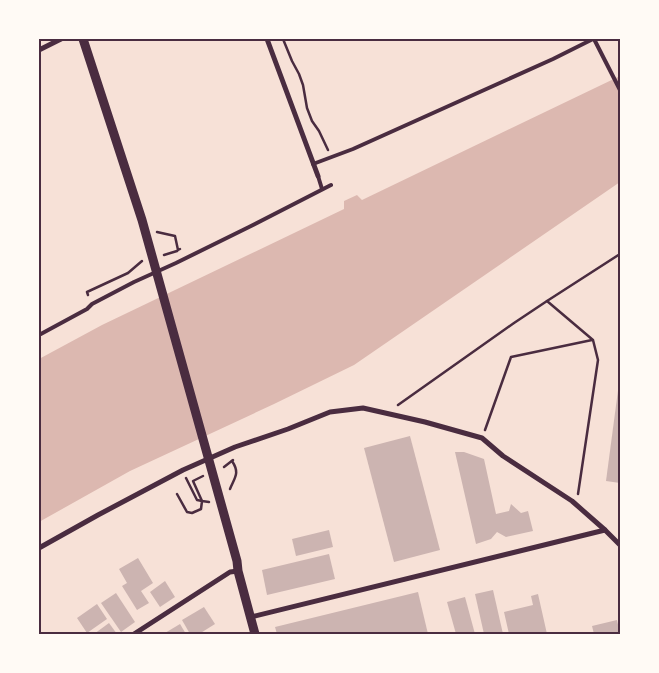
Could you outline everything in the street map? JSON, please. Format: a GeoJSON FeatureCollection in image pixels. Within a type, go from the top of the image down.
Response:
{"type":"FeatureCollection","features":[{"type":"Feature","properties":{"kind":"street"},"geometry":{"type":"LineString","coordinates":[[39,50],[61,39]]}},
{"type":"Feature","properties":{"kind":"street"},"geometry":{"type":"LineString","coordinates":[[83,39],[155,263],[237,561],[255,634]]}},
{"type":"Feature","properties":{"kind":"street"},"geometry":{"type":"LineString","coordinates":[[267,39],[318,176]]}},
{"type":"Feature","properties":{"kind":"street"},"geometry":{"type":"LineString","coordinates":[[39,548],[183,470],[235,447],[330,412],[364,408],[482,438],[503,456],[572,501],[620,546]]}},
{"type":"Feature","properties":{"kind":"street"},"geometry":{"type":"LineString","coordinates":[[251,617],[605,530]]}},
{"type":"Feature","properties":{"kind":"street"},"geometry":{"type":"LineString","coordinates":[[134,634],[230,572],[238,571]]}},
{"type":"Feature","properties":{"kind":"lane"},"geometry":{"type":"LineString","coordinates":[[313,164],[353,150],[593,39],[620,90]]}},
{"type":"Feature","properties":{"kind":"lane"},"geometry":{"type":"LineString","coordinates":[[318,176],[322,189]]}},
{"type":"Feature","properties":{"kind":"lane"},"geometry":{"type":"LineString","coordinates":[[39,335],[134,282],[250,227],[331,185]]}},
{"type":"Feature","properties":{"kind":"path"},"geometry":{"type":"LineString","coordinates":[[284,39],[303,85],[307,108],[312,121],[332,158]]}},
{"type":"Feature","properties":{"kind":"path"},"geometry":{"type":"LineString","coordinates":[[157,232],[175,236],[178,250],[187,246]]}},
{"type":"Feature","properties":{"kind":"path"},"geometry":{"type":"LineString","coordinates":[[164,255],[174,252]]}},
{"type":"Feature","properties":{"kind":"path"},"geometry":{"type":"LineString","coordinates":[[386,413],[514,322],[620,254]]}},
{"type":"Feature","properties":{"kind":"path"},"geometry":{"type":"LineString","coordinates":[[92,290],[128,273],[142,261]]}},
{"type":"Feature","properties":{"kind":"path"},"geometry":{"type":"LineString","coordinates":[[547,301],[593,340],[598,360],[578,495],[572,501]]}},
{"type":"Feature","properties":{"kind":"path"},"geometry":{"type":"LineString","coordinates":[[482,438],[511,357],[593,340]]}},
{"type":"Feature","properties":{"kind":"path"},"geometry":{"type":"LineString","coordinates":[[227,455],[236,467],[236,474],[230,489]]}},
{"type":"Feature","properties":{"kind":"path"},"geometry":{"type":"LineString","coordinates":[[183,470],[197,500],[211,502]]}},
{"type":"Feature","properties":{"kind":"path"},"geometry":{"type":"LineString","coordinates":[[177,494],[187,512],[192,513],[201,509],[202,501],[193,481],[204,475]]}},
{"type":"Feature","properties":{"kind":"shaded area"},"geometry":{"type":"Polygon","coordinates":[[[620,76],[620,182],[354,365],[130,471],[39,522],[39,359],[102,325],[344,209],[344,201],[357,195],[362,200],[620,76]]]}},
{"type":"Feature","properties":{"kind":"building"},"geometry":{"type":"Polygon","coordinates":[[[620,383],[620,483],[606,481],[620,383]]]}},
{"type":"Feature","properties":{"kind":"building"},"geometry":{"type":"Polygon","coordinates":[[[410,436],[440,550],[394,562],[364,448],[410,436]]]}},
{"type":"Feature","properties":{"kind":"building"},"geometry":{"type":"Polygon","coordinates":[[[455,452],[464,452],[484,459],[496,514],[509,511],[511,504],[521,513],[528,511],[533,531],[506,537],[497,532],[491,539],[476,544],[455,452]]]}},
{"type":"Feature","properties":{"kind":"building"},"geometry":{"type":"Polygon","coordinates":[[[329,530],[333,547],[296,556],[292,539],[329,530]]]}},
{"type":"Feature","properties":{"kind":"building"},"geometry":{"type":"Polygon","coordinates":[[[329,554],[335,579],[267,595],[262,570],[329,554]]]}},
{"type":"Feature","properties":{"kind":"building"},"geometry":{"type":"Polygon","coordinates":[[[138,558],[153,583],[141,591],[149,603],[137,610],[122,586],[127,583],[119,569],[138,558]]]}},
{"type":"Feature","properties":{"kind":"building"},"geometry":{"type":"Polygon","coordinates":[[[165,581],[175,597],[160,607],[150,592],[165,581]]]}},
{"type":"Feature","properties":{"kind":"building"},"geometry":{"type":"Polygon","coordinates":[[[493,590],[503,634],[484,634],[475,594],[493,590]]]}},
{"type":"Feature","properties":{"kind":"building"},"geometry":{"type":"Polygon","coordinates":[[[418,592],[428,634],[277,634],[275,627],[418,592]]]}},
{"type":"Feature","properties":{"kind":"building"},"geometry":{"type":"Polygon","coordinates":[[[116,593],[135,622],[121,632],[101,603],[116,593]]]}},
{"type":"Feature","properties":{"kind":"building"},"geometry":{"type":"Polygon","coordinates":[[[538,594],[547,634],[509,634],[504,612],[533,605],[531,596],[538,594]]]}},
{"type":"Feature","properties":{"kind":"building"},"geometry":{"type":"Polygon","coordinates":[[[465,597],[475,634],[456,634],[447,602],[465,597]]]}},
{"type":"Feature","properties":{"kind":"building"},"geometry":{"type":"Polygon","coordinates":[[[97,604],[107,619],[87,633],[77,618],[97,604]]]}},
{"type":"Feature","properties":{"kind":"building"},"geometry":{"type":"Polygon","coordinates":[[[204,607],[215,624],[199,634],[190,634],[182,620],[204,607]]]}},
{"type":"Feature","properties":{"kind":"building"},"geometry":{"type":"Polygon","coordinates":[[[617,620],[620,634],[594,634],[592,626],[617,620]]]}},
{"type":"Feature","properties":{"kind":"building"},"geometry":{"type":"Polygon","coordinates":[[[109,623],[117,634],[94,634],[109,623]]]}},
{"type":"Feature","properties":{"kind":"building"},"geometry":{"type":"Polygon","coordinates":[[[180,624],[186,634],[165,633],[180,624]]]}}]}
